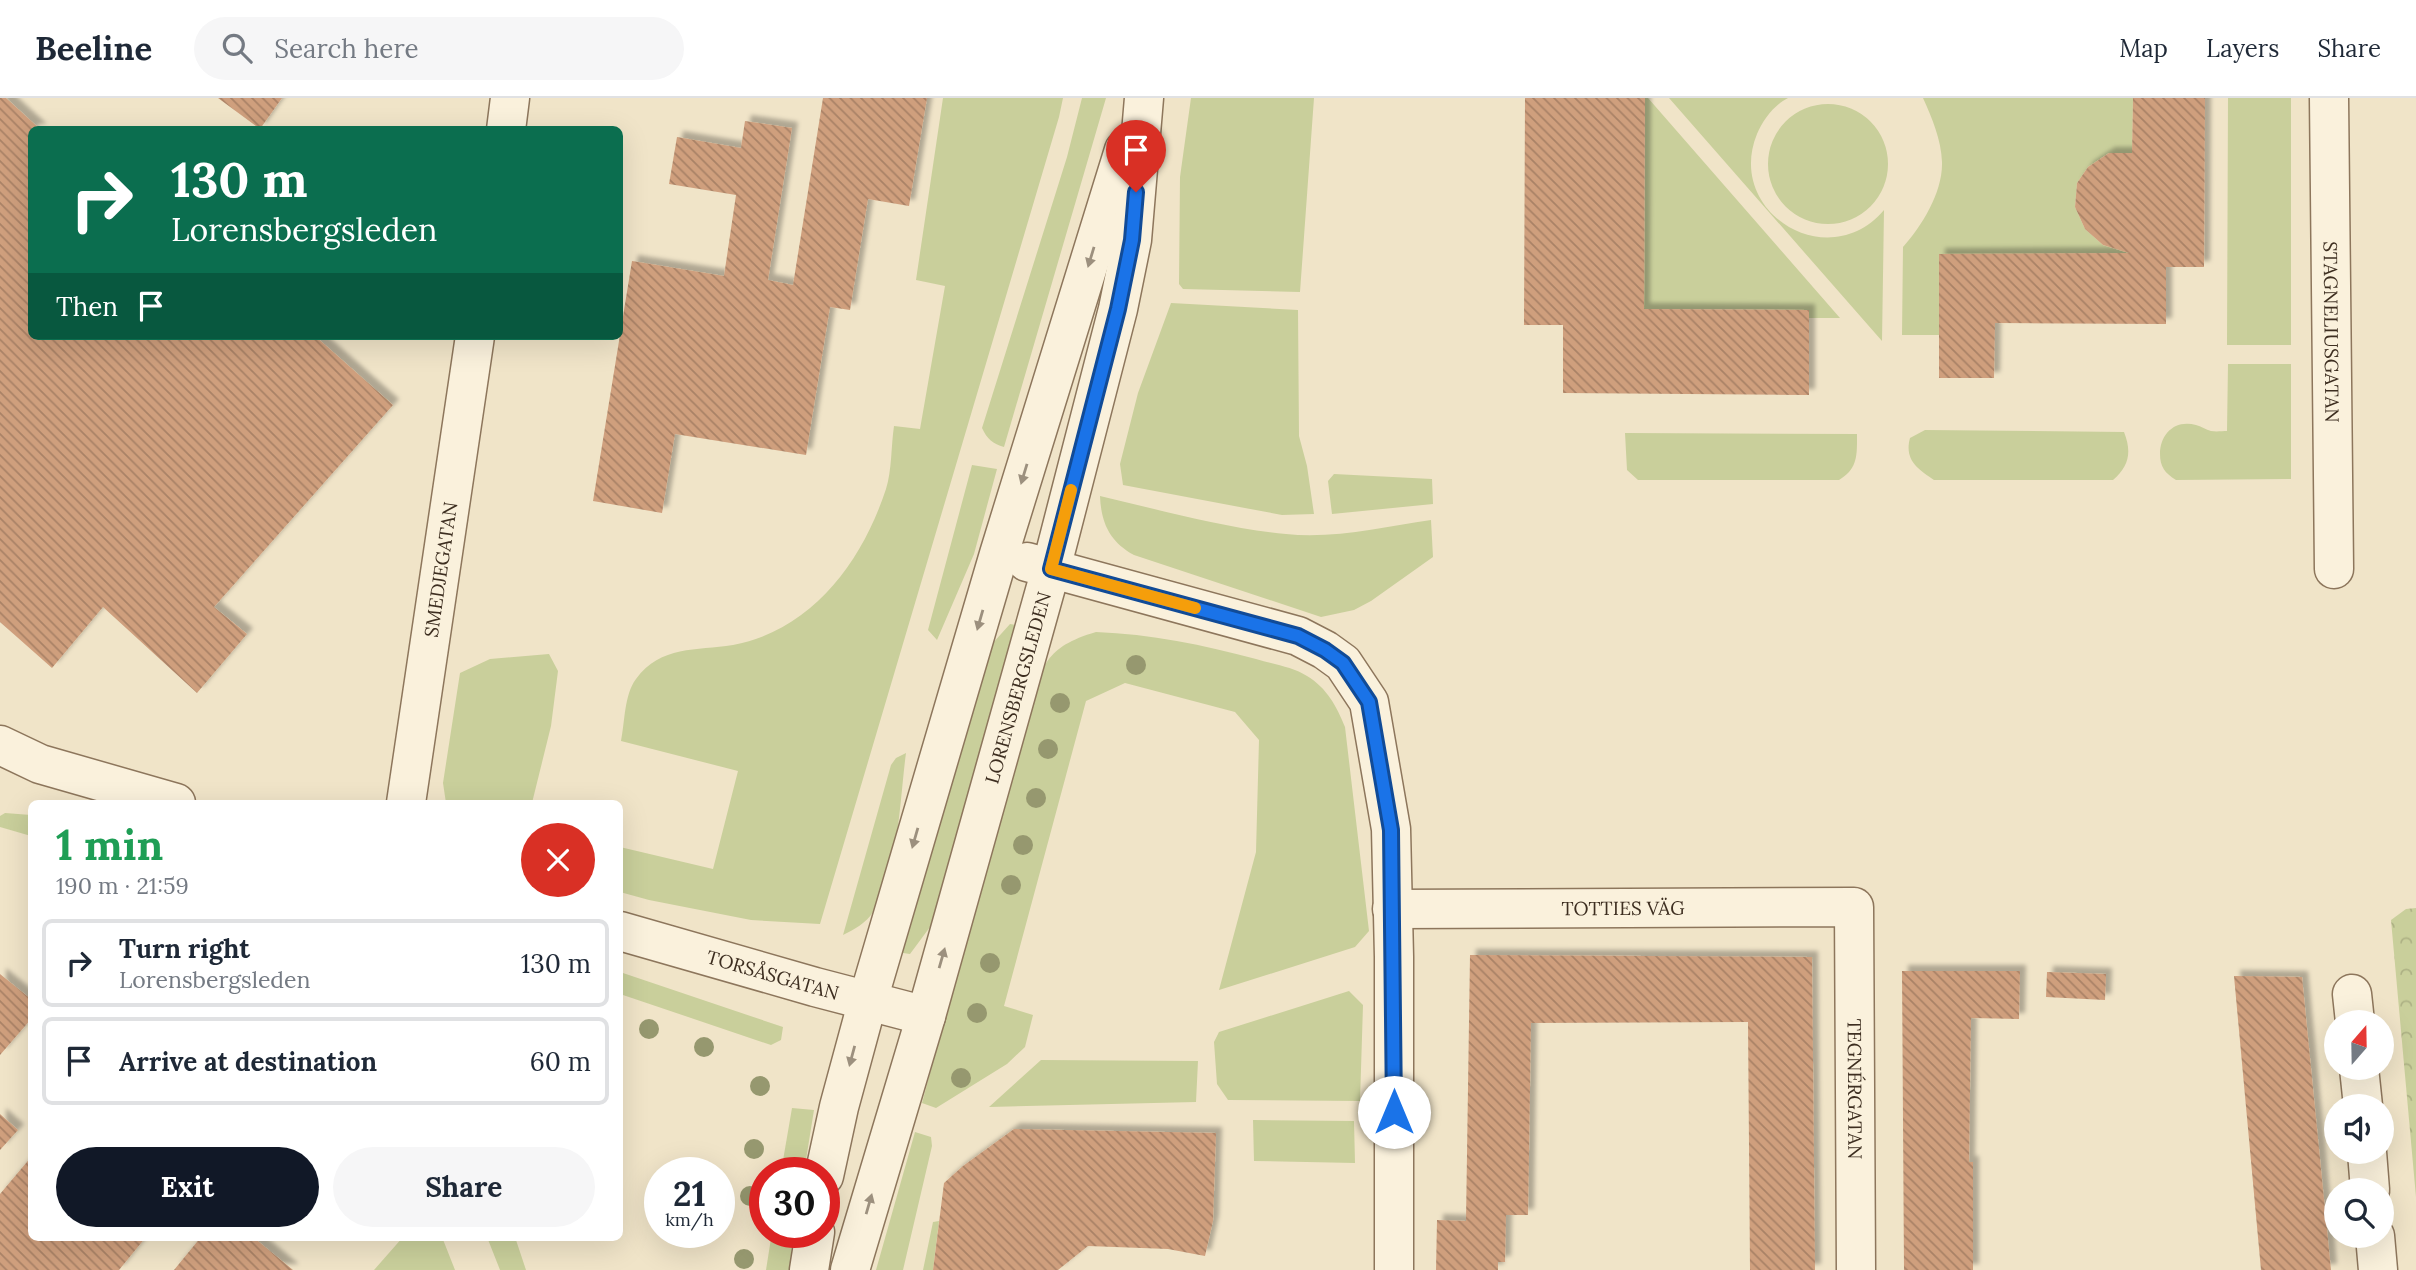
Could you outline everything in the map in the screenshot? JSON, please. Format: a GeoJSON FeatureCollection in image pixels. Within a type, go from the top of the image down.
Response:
{"type":"FeatureCollection","features":[{"type":"Feature","properties":{"kind":"street"},"geometry":{"type":"LineString","coordinates":[[506,126],[510,98]]}},
{"type":"Feature","properties":{"kind":"street","name":"LORENSBERGSLEDEN"},"geometry":{"type":"LineString","coordinates":[[828,1157],[868,1000],[999,554],[1142,98]]}},
{"type":"Feature","properties":{"kind":"street","name":"LORENSBERGSLEDEN"},"geometry":{"type":"LineString","coordinates":[[850,1270],[926,1016],[1051,569],[1118,309],[1130,251],[1142,98]]}},
{"type":"Feature","properties":{"kind":"street","name":"STAGNELIUSGATAN"},"geometry":{"type":"LineString","coordinates":[[2329,98],[2334,569]]}},
{"type":"Feature","properties":{"kind":"street","name":"SMEDJEGATAN"},"geometry":{"type":"LineString","coordinates":[[406,800],[474,340]]}},
{"type":"Feature","properties":{"kind":"street"},"geometry":{"type":"LineString","coordinates":[[999,554],[1298,636],[1343,663],[1369,702],[1391,830],[1394,1270]]}},
{"type":"Feature","properties":{"kind":"street"},"geometry":{"type":"LineString","coordinates":[[0,745],[40,764],[166,800]]}},
{"type":"Feature","properties":{"kind":"street","name":"TOTTIES VÄG"},"geometry":{"type":"LineString","coordinates":[[1392,908],[1854,907]]}},
{"type":"Feature","properties":{"kind":"street","name":"TEGNÉRGATAN"},"geometry":{"type":"LineString","coordinates":[[1854,907],[1856,1270]]}},
{"type":"Feature","properties":{"kind":"street","name":"TORSÅSGATAN"},"geometry":{"type":"LineString","coordinates":[[623,932],[926,1016]]}},
{"type":"Feature","properties":{"kind":"street"},"geometry":{"type":"LineString","coordinates":[[809,1270],[812,1248]]}},
{"type":"Feature","properties":{"kind":"street"},"geometry":{"type":"LineString","coordinates":[[2376,1248],[2378,1270]]}},
{"type":"Feature","properties":{"kind":"green space"},"geometry":{"type":"Polygon","coordinates":[[[943,98],[1063,98],[820,924],[751,920],[623,893],[623,848],[713,869],[738,771],[621,741],[632,685],[646,668],[668,655],[693,649],[733,645],[761,637],[787,625],[830,589],[848,566],[876,516],[886,489],[894,426],[920,429],[945,286],[916,280],[943,98]]]}},
{"type":"Feature","properties":{"kind":"green space"},"geometry":{"type":"Polygon","coordinates":[[[1082,98],[1106,98],[1004,447],[991,440],[982,428],[1067,157],[1082,98]]]}},
{"type":"Feature","properties":{"kind":"green space"},"geometry":{"type":"Polygon","coordinates":[[[1191,98],[1314,98],[1300,292],[1183,289],[1179,284],[1180,177],[1191,98]]]}},
{"type":"Feature","properties":{"kind":"green space"},"geometry":{"type":"Polygon","coordinates":[[[1645,98],[1648,98],[1840,318],[1809,318],[1809,310],[1644,309],[1645,98]]]}},
{"type":"Feature","properties":{"kind":"green space"},"geometry":{"type":"Polygon","coordinates":[[[1669,98],[1788,98],[1770,113],[1757,134],[1751,162],[1755,188],[1768,210],[1788,226],[1811,236],[1836,237],[1861,229],[1884,210],[1882,341],[1669,98]]]}},
{"type":"Feature","properties":{"kind":"green space"},"geometry":{"type":"Polygon","coordinates":[[[1923,98],[2133,98],[2132,153],[2109,153],[2088,167],[2077,183],[2075,207],[2085,229],[2103,245],[2129,253],[1939,255],[1939,335],[1902,335],[1903,247],[1930,208],[1939,185],[1942,162],[1938,137],[1923,98]]]}},
{"type":"Feature","properties":{"kind":"green space"},"geometry":{"type":"Polygon","coordinates":[[[2228,98],[2291,98],[2291,345],[2227,345],[2228,98]]]}},
{"type":"Feature","properties":{"kind":"green space"},"geometry":{"type":"Polygon","coordinates":[[[1828,104],[1851,108],[1871,121],[1884,141],[1888,164],[1884,187],[1871,207],[1851,220],[1828,224],[1805,220],[1785,207],[1772,187],[1768,164],[1772,141],[1785,121],[1805,108],[1828,104]]]}},
{"type":"Feature","properties":{"kind":"green space"},"geometry":{"type":"Polygon","coordinates":[[[1171,303],[1298,310],[1299,436],[1307,466],[1314,514],[1282,515],[1123,485],[1120,464],[1138,393],[1171,303]]]}},
{"type":"Feature","properties":{"kind":"green space"},"geometry":{"type":"Polygon","coordinates":[[[2228,364],[2291,364],[2291,479],[2176,480],[2164,469],[2160,459],[2161,447],[2166,434],[2175,426],[2188,424],[2211,431],[2227,431],[2228,364]]]}},
{"type":"Feature","properties":{"kind":"green space"},"geometry":{"type":"Polygon","coordinates":[[[1925,430],[2124,432],[2128,452],[2126,464],[2113,480],[1934,480],[1918,468],[1909,452],[1910,438],[1925,430]]]}},
{"type":"Feature","properties":{"kind":"green space"},"geometry":{"type":"Polygon","coordinates":[[[1625,433],[1857,434],[1857,448],[1853,466],[1839,480],[1638,480],[1627,470],[1625,433]]]}},
{"type":"Feature","properties":{"kind":"green space"},"geometry":{"type":"Polygon","coordinates":[[[972,465],[997,469],[974,554],[937,640],[928,630],[972,465]]]}},
{"type":"Feature","properties":{"kind":"green space"},"geometry":{"type":"Polygon","coordinates":[[[1334,474],[1432,479],[1433,504],[1332,514],[1328,481],[1334,474]]]}},
{"type":"Feature","properties":{"kind":"green space"},"geometry":{"type":"Polygon","coordinates":[[[1100,496],[1216,523],[1286,534],[1341,534],[1431,520],[1433,557],[1371,601],[1354,610],[1321,617],[1134,555],[1108,531],[1102,515],[1100,496]]]}},
{"type":"Feature","properties":{"kind":"green space"},"geometry":{"type":"Polygon","coordinates":[[[1010,624],[1016,625],[944,899],[930,927],[910,954],[903,953],[992,644],[1010,624]]]}},
{"type":"Feature","properties":{"kind":"green space"},"geometry":{"type":"Polygon","coordinates":[[[1096,632],[1177,641],[1256,659],[1301,673],[1326,692],[1345,727],[1369,931],[1355,947],[1219,990],[1256,852],[1259,740],[1235,712],[1125,683],[1086,701],[1004,1006],[1033,1015],[1025,1047],[1007,1064],[936,1108],[922,1103],[1032,696],[1042,670],[1056,652],[1066,644],[1096,632]]]}},
{"type":"Feature","properties":{"kind":"green space"},"geometry":{"type":"Polygon","coordinates":[[[549,654],[558,671],[551,726],[533,800],[446,800],[443,783],[460,673],[490,659],[549,654]]]}},
{"type":"Feature","properties":{"kind":"green space"},"geometry":{"type":"Polygon","coordinates":[[[906,753],[897,836],[888,879],[870,916],[843,935],[891,765],[896,758],[906,753]]]}},
{"type":"Feature","properties":{"kind":"green space"},"geometry":{"type":"Polygon","coordinates":[[[5,813],[28,815],[28,835],[0,827],[0,816],[5,813]]]}},
{"type":"Feature","properties":{"kind":"green space"},"geometry":{"type":"Polygon","coordinates":[[[2416,908],[2416,1197],[2391,920],[2406,909],[2416,908]]]}},
{"type":"Feature","properties":{"kind":"green space"},"geometry":{"type":"Polygon","coordinates":[[[623,973],[783,1027],[781,1040],[771,1045],[623,995],[623,973]]]}},
{"type":"Feature","properties":{"kind":"green space"},"geometry":{"type":"Polygon","coordinates":[[[1349,991],[1363,1005],[1360,1101],[1228,1100],[1217,1084],[1214,1042],[1219,1032],[1349,991]]]}},
{"type":"Feature","properties":{"kind":"green space"},"geometry":{"type":"Polygon","coordinates":[[[1041,1060],[1198,1061],[1196,1102],[989,1107],[1041,1060]]]}},
{"type":"Feature","properties":{"kind":"green space"},"geometry":{"type":"Polygon","coordinates":[[[792,1108],[814,1110],[806,1157],[784,1157],[792,1108]]]}},
{"type":"Feature","properties":{"kind":"green space"},"geometry":{"type":"Polygon","coordinates":[[[1253,1120],[1354,1121],[1355,1163],[1254,1161],[1253,1120]]]}},
{"type":"Feature","properties":{"kind":"green space"},"geometry":{"type":"Polygon","coordinates":[[[915,1132],[931,1137],[932,1146],[903,1270],[876,1270],[915,1132]]]}},
{"type":"Feature","properties":{"kind":"green space"},"geometry":{"type":"Polygon","coordinates":[[[939,1221],[933,1270],[923,1270],[933,1222],[939,1221]]]}},
{"type":"Feature","properties":{"kind":"green space"},"geometry":{"type":"Polygon","coordinates":[[[399,1241],[444,1241],[455,1270],[374,1270],[399,1241]]]}},
{"type":"Feature","properties":{"kind":"green space"},"geometry":{"type":"Polygon","coordinates":[[[489,1241],[516,1241],[526,1270],[500,1270],[489,1241]]]}},
{"type":"Feature","properties":{"kind":"green space"},"geometry":{"type":"Polygon","coordinates":[[[769,1248],[792,1248],[789,1270],[766,1270],[769,1248]]]}},
{"type":"Feature","properties":{"kind":"building"},"geometry":{"type":"Polygon","coordinates":[[[0,98],[6,98],[37,126],[28,126],[28,340],[320,340],[393,405],[214,607],[247,634],[197,693],[103,607],[52,668],[0,622],[0,98]]]}},
{"type":"Feature","properties":{"kind":"building"},"geometry":{"type":"Polygon","coordinates":[[[218,98],[282,98],[262,126],[256,126],[218,98]]]}},
{"type":"Feature","properties":{"kind":"building"},"geometry":{"type":"Polygon","coordinates":[[[823,98],[927,98],[909,206],[868,199],[850,310],[830,307],[806,455],[675,434],[662,513],[593,501],[619,340],[623,340],[623,316],[632,261],[724,276],[736,195],[669,184],[677,137],[741,148],[745,121],[792,128],[768,280],[793,285],[823,98]]]}},
{"type":"Feature","properties":{"kind":"building"},"geometry":{"type":"Polygon","coordinates":[[[1525,98],[1645,98],[1644,309],[1809,310],[1809,395],[1563,393],[1563,325],[1524,325],[1525,98]]]}},
{"type":"Feature","properties":{"kind":"building"},"geometry":{"type":"Polygon","coordinates":[[[2133,98],[2205,98],[2204,267],[2166,267],[2166,324],[1995,323],[1994,378],[1939,378],[1939,254],[2129,253],[2103,245],[2085,229],[2075,207],[2077,183],[2088,167],[2109,153],[2132,153],[2133,98]]]}},
{"type":"Feature","properties":{"kind":"building"},"geometry":{"type":"Polygon","coordinates":[[[1470,955],[1812,957],[1815,1270],[1750,1270],[1748,1022],[1531,1023],[1528,1215],[1506,1215],[1505,1262],[1498,1262],[1498,1270],[1436,1270],[1437,1220],[1466,1221],[1470,955]]]}},
{"type":"Feature","properties":{"kind":"building"},"geometry":{"type":"Polygon","coordinates":[[[1902,971],[2020,971],[2019,1019],[1971,1018],[1969,1162],[1973,1162],[1973,1270],[1904,1270],[1902,971]]]}},
{"type":"Feature","properties":{"kind":"building"},"geometry":{"type":"Polygon","coordinates":[[[2047,972],[2106,974],[2105,1000],[2046,997],[2047,972]]]}},
{"type":"Feature","properties":{"kind":"building"},"geometry":{"type":"Polygon","coordinates":[[[0,974],[28,997],[28,1023],[0,1055],[0,974]]]}},
{"type":"Feature","properties":{"kind":"building"},"geometry":{"type":"Polygon","coordinates":[[[2234,976],[2302,977],[2324,1199],[2324,1248],[2329,1248],[2331,1270],[2261,1270],[2234,976]]]}},
{"type":"Feature","properties":{"kind":"building"},"geometry":{"type":"Polygon","coordinates":[[[0,1114],[18,1130],[0,1150],[0,1114]]]}},
{"type":"Feature","properties":{"kind":"building"},"geometry":{"type":"Polygon","coordinates":[[[1014,1129],[1216,1133],[1213,1221],[1205,1256],[1168,1249],[1088,1246],[1058,1270],[933,1270],[944,1183],[1014,1129]]]}},
{"type":"Feature","properties":{"kind":"building"},"geometry":{"type":"Polygon","coordinates":[[[28,1161],[28,1241],[143,1241],[119,1270],[0,1270],[0,1194],[28,1161]]]}},
{"type":"Feature","properties":{"kind":"building"},"geometry":{"type":"Polygon","coordinates":[[[198,1241],[258,1241],[293,1270],[174,1270],[198,1241]]]}},
{"type":"Feature","properties":{"kind":"slow traffic"},"geometry":{"type":"LineString","coordinates":[[1071,490],[1051,569],[1195,608]]}},
{"type":"Feature","properties":{"kind":"route"},"geometry":{"type":"LineString","coordinates":[[1136,192],[1132,240],[1118,309],[1051,569],[1298,636],[1343,663],[1369,702],[1391,830],[1394,1112]]}}]}
